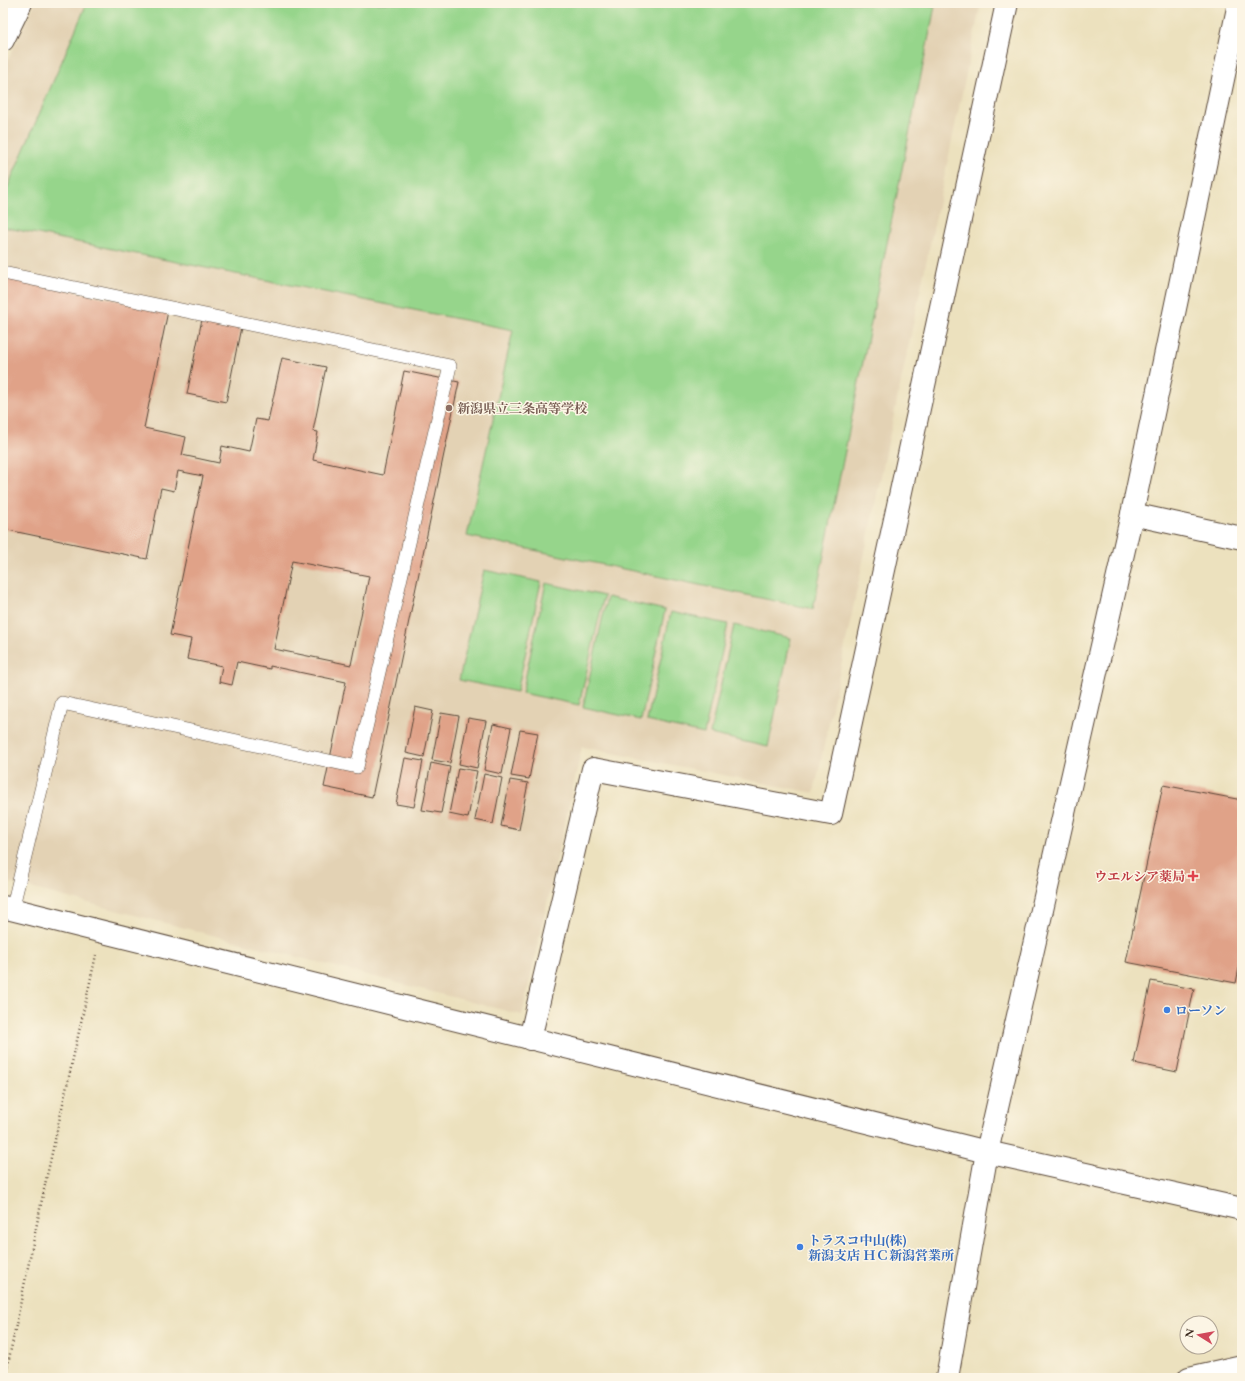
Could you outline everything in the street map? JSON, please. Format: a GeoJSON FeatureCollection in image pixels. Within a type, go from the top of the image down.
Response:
{"type":"FeatureCollection","features":[{"type":"Feature","properties":{"kind":"street"},"geometry":{"type":"LineString","coordinates":[[3,40],[20,3]]}},
{"type":"Feature","properties":{"kind":"street"},"geometry":{"type":"LineString","coordinates":[[530,1039],[593,769],[831,814],[1007,3]]}},
{"type":"Feature","properties":{"kind":"street"},"geometry":{"type":"LineString","coordinates":[[947,1378],[987,1152],[1132,514],[1239,3]]}},
{"type":"Feature","properties":{"kind":"street"},"geometry":{"type":"LineString","coordinates":[[1132,514],[1242,538]]}},
{"type":"Feature","properties":{"kind":"street"},"geometry":{"type":"LineString","coordinates":[[8,908],[101,933],[987,1152],[1242,1209]]}},
{"type":"Feature","properties":{"kind":"street"},"geometry":{"type":"LineString","coordinates":[[1189,1378],[1242,1366]]}},
{"type":"Feature","properties":{"kind":"lane"},"geometry":{"type":"LineString","coordinates":[[3,273],[450,366],[357,767],[62,703],[8,908]]}},
{"type":"Feature","properties":{"kind":"path"},"geometry":{"type":"LineString","coordinates":[[6,1378],[46,1180],[101,933]]}},
{"type":"Feature","properties":{"kind":"shaded area","name":"新潟県立三条高等学校"},"geometry":{"type":"Polygon","coordinates":[[[35,3],[981,3],[814,793],[582,747],[522,1015],[3,881],[3,70],[35,3]]]}},
{"type":"Feature","properties":{"kind":"green space"},"geometry":{"type":"Polygon","coordinates":[[[87,3],[919,3],[935,6],[813,609],[467,536],[513,330],[3,227],[3,198],[87,3]]]}},
{"type":"Feature","properties":{"kind":"green space"},"geometry":{"type":"Polygon","coordinates":[[[484,570],[541,582],[517,692],[459,680],[484,570]]]}},
{"type":"Feature","properties":{"kind":"green space"},"geometry":{"type":"Polygon","coordinates":[[[546,583],[604,596],[579,705],[522,693],[546,583]]]}},
{"type":"Feature","properties":{"kind":"green space"},"geometry":{"type":"Polygon","coordinates":[[[607,597],[665,610],[641,720],[583,707],[607,597]]]}},
{"type":"Feature","properties":{"kind":"green space"},"geometry":{"type":"Polygon","coordinates":[[[671,612],[728,624],[704,734],[647,721],[671,612]]]}},
{"type":"Feature","properties":{"kind":"green space"},"geometry":{"type":"Polygon","coordinates":[[[734,625],[791,638],[768,747],[710,734],[734,625]]]}},
{"type":"Feature","properties":{"kind":"building"},"geometry":{"type":"Polygon","coordinates":[[[3,276],[168,311],[144,428],[186,437],[182,455],[219,463],[222,446],[249,452],[256,419],[268,421],[282,358],[326,367],[313,431],[318,432],[313,460],[383,475],[404,371],[459,382],[372,797],[324,787],[346,682],[270,666],[270,669],[237,662],[232,685],[219,682],[222,666],[187,659],[191,639],[170,635],[203,476],[178,471],[174,491],[161,488],[147,559],[3,529],[3,276]],[[292,561],[274,649],[351,665],[369,576],[292,561]]]}},
{"type":"Feature","properties":{"kind":"building"},"geometry":{"type":"Polygon","coordinates":[[[202,319],[241,327],[226,402],[187,394],[202,319]]]}},
{"type":"Feature","properties":{"kind":"building"},"geometry":{"type":"Polygon","coordinates":[[[415,707],[433,711],[424,757],[406,753],[415,707]]]}},
{"type":"Feature","properties":{"kind":"building"},"geometry":{"type":"Polygon","coordinates":[[[441,713],[459,716],[450,763],[432,760],[441,713]]]}},
{"type":"Feature","properties":{"kind":"building"},"geometry":{"type":"Polygon","coordinates":[[[468,718],[486,721],[477,768],[459,764],[468,718]]]}},
{"type":"Feature","properties":{"kind":"building"},"geometry":{"type":"Polygon","coordinates":[[[493,724],[511,728],[502,774],[484,770],[493,724]]]}},
{"type":"Feature","properties":{"kind":"building"},"geometry":{"type":"Polygon","coordinates":[[[520,730],[538,733],[529,779],[511,776],[520,730]]]}},
{"type":"Feature","properties":{"kind":"building"},"geometry":{"type":"Polygon","coordinates":[[[405,758],[423,761],[414,807],[396,804],[405,758]]]}},
{"type":"Feature","properties":{"kind":"building"},"geometry":{"type":"Polygon","coordinates":[[[431,763],[450,767],[441,813],[422,810],[431,763]]]}},
{"type":"Feature","properties":{"kind":"building"},"geometry":{"type":"Polygon","coordinates":[[[458,768],[477,771],[468,818],[449,814],[458,768]]]}},
{"type":"Feature","properties":{"kind":"building"},"geometry":{"type":"Polygon","coordinates":[[[484,774],[502,778],[493,824],[475,820],[484,774]]]}},
{"type":"Feature","properties":{"kind":"building"},"geometry":{"type":"Polygon","coordinates":[[[510,780],[528,783],[519,830],[501,826],[510,780]]]}},
{"type":"Feature","properties":{"kind":"building","name":"ウエルシア薬局"},"geometry":{"type":"Polygon","coordinates":[[[1163,785],[1242,800],[1242,953],[1236,983],[1126,962],[1163,785]]]}},
{"type":"Feature","properties":{"kind":"building","name":"ローソン"},"geometry":{"type":"Polygon","coordinates":[[[1151,981],[1194,989],[1177,1072],[1134,1063],[1151,981]]]}},
{"type":"Feature","properties":{"kind":"place","name":"新潟県立三条高等学校"},"geometry":{"type":"Point","coordinates":[449,408]}},
{"type":"Feature","properties":{"kind":"place","name":"ウエルシア薬局"},"geometry":{"type":"Point","coordinates":[1193,876]}},
{"type":"Feature","properties":{"kind":"place","name":"ローソン"},"geometry":{"type":"Point","coordinates":[1167,1010]}},
{"type":"Feature","properties":{"kind":"place","name":"トラスコ中山(株) 新潟支店 ＨＣ新潟営業所"},"geometry":{"type":"Point","coordinates":[800,1247]}}]}
